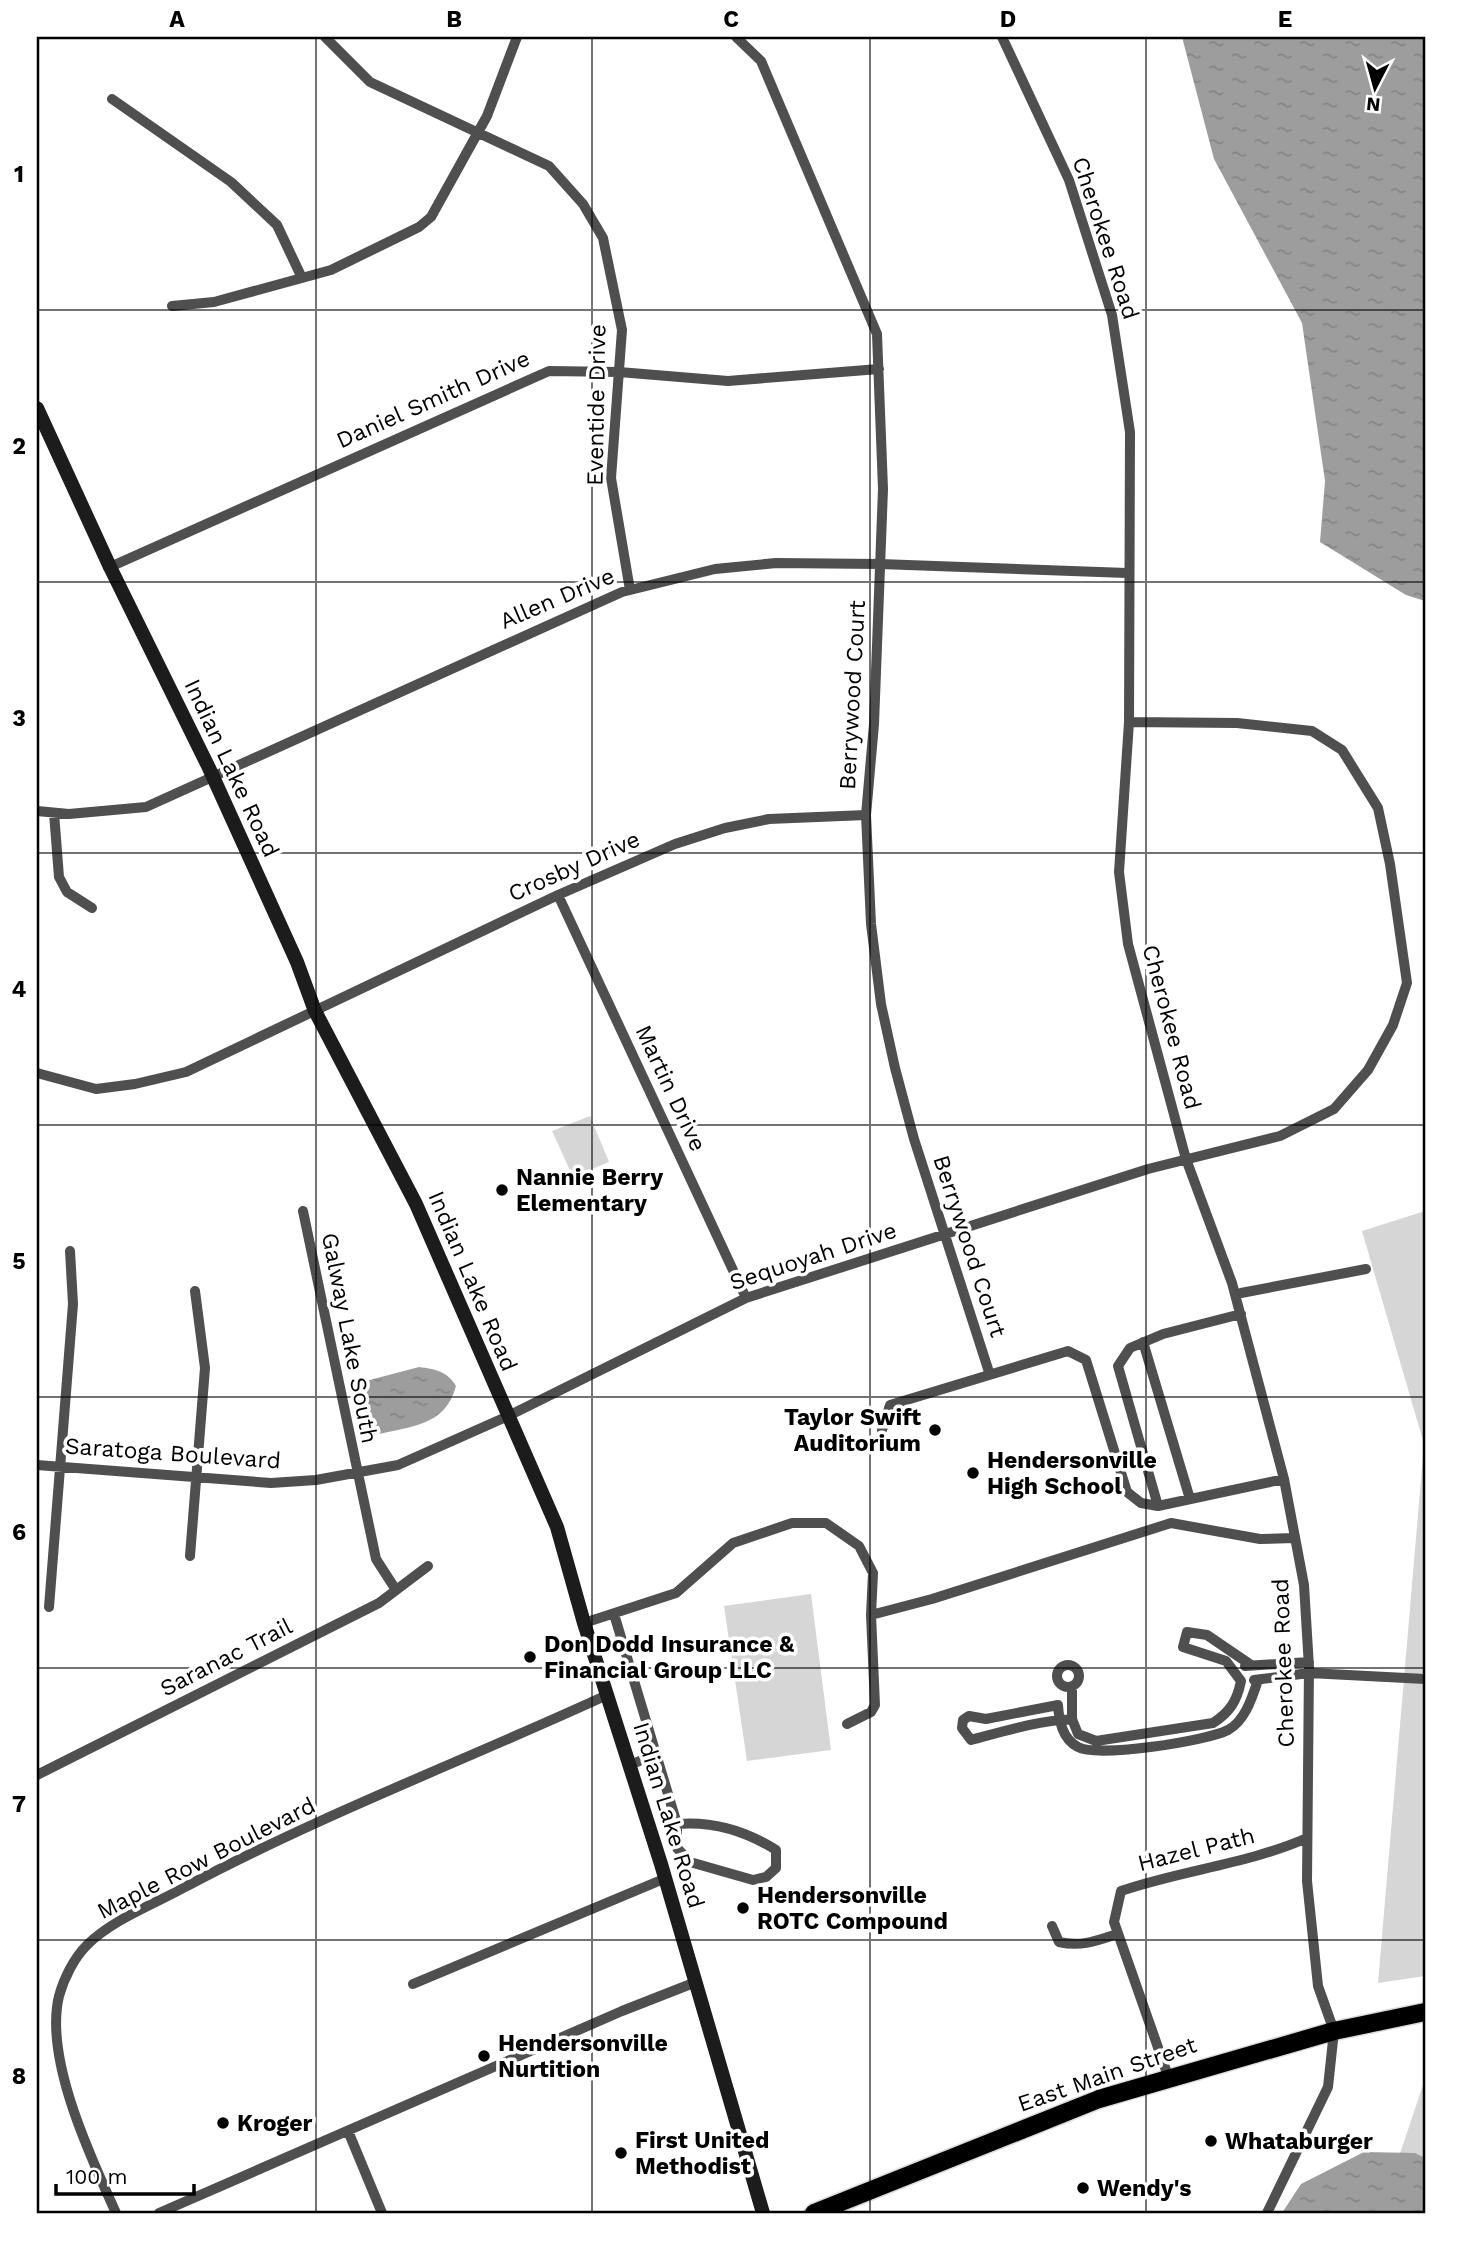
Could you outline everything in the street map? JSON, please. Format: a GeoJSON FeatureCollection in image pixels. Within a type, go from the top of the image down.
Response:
{"type":"FeatureCollection","features":[{"type":"Feature","properties":{"kind":"main road","name":"East Main Street"},"geometry":{"type":"LineString","coordinates":[[814,2213],[1095,2100],[1168,2076],[1334,2031],[1425,2012]]}},
{"type":"Feature","properties":{"kind":"street","name":"Eventide Drive"},"geometry":{"type":"LineString","coordinates":[[325,37],[370,82],[549,166],[583,204],[603,238],[622,330],[611,478],[630,590]]}},
{"type":"Feature","properties":{"kind":"street"},"geometry":{"type":"LineString","coordinates":[[173,306],[214,302],[331,270],[419,227],[431,217],[478,132],[517,37]]}},
{"type":"Feature","properties":{"kind":"street","name":"Berrywood Court"},"geometry":{"type":"LineString","coordinates":[[736,37],[761,61],[877,334],[883,489],[866,815],[871,924],[881,1003],[914,1139],[989,1373]]}},
{"type":"Feature","properties":{"kind":"street","name":"Cherokee Road"},"geometry":{"type":"LineString","coordinates":[[1002,37],[1069,180],[1112,315],[1129,432],[1129,722],[1120,837],[1122,908],[1128,944],[1186,1158],[1232,1283],[1284,1479],[1304,1585],[1309,1667],[1307,1881],[1318,1986],[1334,2031]]}},
{"type":"Feature","properties":{"kind":"street"},"geometry":{"type":"LineString","coordinates":[[112,99],[231,181],[276,225],[302,278]]}},
{"type":"Feature","properties":{"kind":"street","name":"Daniel Smith Drive"},"geometry":{"type":"LineString","coordinates":[[110,567],[549,371],[619,372],[728,381],[878,369]]}},
{"type":"Feature","properties":{"kind":"street","name":"Indian Lake Road"},"geometry":{"type":"LineString","coordinates":[[37,408],[110,567],[213,776],[297,962],[315,1011],[416,1204],[506,1417],[557,1527],[584,1623],[666,1878],[763,2213]]}},
{"type":"Feature","properties":{"kind":"street","name":"Allen Drive"},"geometry":{"type":"LineString","coordinates":[[37,811],[69,814],[146,807],[526,633],[630,590],[715,569],[776,563],[880,564],[1127,573]]}},
{"type":"Feature","properties":{"kind":"street","name":"Sequoyah Drive"},"geometry":{"type":"LineString","coordinates":[[506,1417],[746,1298],[1148,1169],[1280,1136],[1334,1109],[1368,1070],[1394,1025],[1407,983],[1384,829],[1378,807],[1364,780],[1342,750],[1312,731],[1278,725],[1129,722]]}},
{"type":"Feature","properties":{"kind":"street"},"geometry":{"type":"LineString","coordinates":[[54,813],[59,877],[67,892],[92,908]]}},
{"type":"Feature","properties":{"kind":"street","name":"Crosby Drive"},"geometry":{"type":"LineString","coordinates":[[37,1073],[96,1089],[135,1084],[186,1072],[558,895],[675,844],[725,828],[769,819],[866,815]]}},
{"type":"Feature","properties":{"kind":"street","name":"Martin Drive"},"geometry":{"type":"LineString","coordinates":[[558,895],[746,1298]]}},
{"type":"Feature","properties":{"kind":"street","name":"Galway Lake South"},"geometry":{"type":"LineString","coordinates":[[303,1212],[355,1473],[376,1559],[396,1590]]}},
{"type":"Feature","properties":{"kind":"street"},"geometry":{"type":"LineString","coordinates":[[49,1607],[74,1304],[70,1251]]}},
{"type":"Feature","properties":{"kind":"street"},"geometry":{"type":"LineString","coordinates":[[1241,1293],[1366,1269]]}},
{"type":"Feature","properties":{"kind":"street"},"geometry":{"type":"LineString","coordinates":[[190,1556],[205,1368],[195,1292]]}},
{"type":"Feature","properties":{"kind":"street"},"geometry":{"type":"LineString","coordinates":[[1158,1506],[1118,1366],[1130,1348],[1143,1342],[1163,1334],[1241,1314]]}},
{"type":"Feature","properties":{"kind":"street"},"geometry":{"type":"LineString","coordinates":[[1143,1342],[1190,1499]]}},
{"type":"Feature","properties":{"kind":"street"},"geometry":{"type":"LineString","coordinates":[[882,1430],[890,1405],[1068,1351],[1086,1360],[1127,1492],[1141,1503],[1158,1506],[1284,1479]]}},
{"type":"Feature","properties":{"kind":"street","name":"Saratoga Boulevard"},"geometry":{"type":"LineString","coordinates":[[37,1465],[271,1483],[398,1465],[506,1417]]}},
{"type":"Feature","properties":{"kind":"street"},"geometry":{"type":"LineString","coordinates":[[584,1623],[676,1593],[733,1543],[806,1521],[826,1523],[859,1546],[873,1573],[871,1615],[875,1705],[871,1712],[847,1724]]}},
{"type":"Feature","properties":{"kind":"street"},"geometry":{"type":"LineString","coordinates":[[871,1615],[932,1599],[1171,1523],[1261,1539],[1295,1538]]}},
{"type":"Feature","properties":{"kind":"street","name":"Saranac Trail"},"geometry":{"type":"LineString","coordinates":[[37,1775],[379,1603],[428,1566]]}},
{"type":"Feature","properties":{"kind":"street"},"geometry":{"type":"LineString","coordinates":[[614,1614],[677,1824],[677,1848],[690,1862],[753,1880],[766,1877],[776,1868],[776,1850],[763,1842],[709,1824],[677,1824]]}},
{"type":"Feature","properties":{"kind":"street"},"geometry":{"type":"LineString","coordinates":[[1182,1735],[1227,1715],[1237,1697],[1241,1681],[1234,1668],[1216,1656],[1183,1647],[1183,1637],[1187,1632],[1207,1635],[1251,1665]]}},
{"type":"Feature","properties":{"kind":"street"},"geometry":{"type":"LineString","coordinates":[[1234,1668],[1251,1665],[1309,1667],[1425,1679]]}},
{"type":"Feature","properties":{"kind":"street"},"geometry":{"type":"LineString","coordinates":[[1241,1681],[1258,1680],[1309,1667]]}},
{"type":"Feature","properties":{"kind":"street"},"geometry":{"type":"LineString","coordinates":[[1128,1743],[1096,1741],[1078,1734],[1072,1719],[1072,1704],[1066,1685],[1058,1705],[1059,1720],[1065,1734],[1077,1747],[1098,1752],[1128,1743],[1225,1731],[1247,1709],[1258,1680]]}},
{"type":"Feature","properties":{"kind":"street","name":"Maple Row Boulevard"},"geometry":{"type":"LineString","coordinates":[[116,2213],[82,2133],[56,2046],[54,2026],[60,1995],[71,1965],[87,1945],[139,1911],[278,1840],[482,1753],[607,1695]]}},
{"type":"Feature","properties":{"kind":"street"},"geometry":{"type":"LineString","coordinates":[[1072,1704],[986,1719],[969,1716],[963,1720],[962,1728],[971,1740],[990,1732],[1072,1719]]}},
{"type":"Feature","properties":{"kind":"street"},"geometry":{"type":"LineString","coordinates":[[1218,1720],[1225,1731]]}},
{"type":"Feature","properties":{"kind":"street"},"geometry":{"type":"LineString","coordinates":[[630,1765],[656,1754]]}},
{"type":"Feature","properties":{"kind":"street","name":"Hazel Path"},"geometry":{"type":"LineString","coordinates":[[1168,2076],[1137,1981],[1117,1934],[1114,1922],[1121,1891],[1154,1880],[1279,1850],[1307,1838]]}},
{"type":"Feature","properties":{"kind":"street"},"geometry":{"type":"LineString","coordinates":[[413,1984],[666,1878]]}},
{"type":"Feature","properties":{"kind":"street"},"geometry":{"type":"LineString","coordinates":[[1052,1926],[1059,1942],[1070,1944],[1084,1945],[1117,1934]]}},
{"type":"Feature","properties":{"kind":"street"},"geometry":{"type":"LineString","coordinates":[[159,2213],[622,2011],[695,1982]]}},
{"type":"Feature","properties":{"kind":"street"},"geometry":{"type":"LineString","coordinates":[[1267,2213],[1328,2087],[1334,2031]]}},
{"type":"Feature","properties":{"kind":"street"},"geometry":{"type":"LineString","coordinates":[[348,2131],[382,2213]]}},
{"type":"Feature","properties":{"kind":"shaded area"},"geometry":{"type":"Polygon","coordinates":[[[590,1116],[609,1162],[573,1177],[552,1131],[590,1116]]]}},
{"type":"Feature","properties":{"kind":"shaded area"},"geometry":{"type":"Polygon","coordinates":[[[1425,1211],[1425,1976],[1378,1983],[1424,1444],[1362,1231],[1425,1211]]]}},
{"type":"Feature","properties":{"kind":"shaded area"},"geometry":{"type":"Polygon","coordinates":[[[811,1594],[831,1750],[747,1761],[724,1606],[811,1594]]]}},
{"type":"Feature","properties":{"kind":"shaded area"},"geometry":{"type":"Polygon","coordinates":[[[1425,2079],[1425,2213],[1380,2213],[1425,2079]]]}},
{"type":"Feature","properties":{"kind":"water"},"geometry":{"type":"Polygon","coordinates":[[[1182,37],[1425,37],[1425,601],[1406,595],[1320,542],[1325,481],[1302,323],[1214,159],[1182,37]]]}},
{"type":"Feature","properties":{"kind":"water"},"geometry":{"type":"Polygon","coordinates":[[[419,1367],[435,1370],[449,1377],[456,1386],[451,1400],[435,1417],[413,1426],[375,1435],[362,1382],[419,1367]]]}},
{"type":"Feature","properties":{"kind":"water"},"geometry":{"type":"Polygon","coordinates":[[[1364,2152],[1415,2153],[1425,2158],[1425,2213],[1282,2213],[1301,2184],[1364,2152]]]}},
{"type":"Feature","properties":{"kind":"place","name":"Nannie Berry Elementary"},"geometry":{"type":"Point","coordinates":[502,1190]}},
{"type":"Feature","properties":{"kind":"place","name":"Taylor Swift Auditorium"},"geometry":{"type":"Point","coordinates":[935,1430]}},
{"type":"Feature","properties":{"kind":"place","name":"Hendersonville High School"},"geometry":{"type":"Point","coordinates":[973,1473]}},
{"type":"Feature","properties":{"kind":"place","name":"Don Dodd Insurance & Financial Group LLC"},"geometry":{"type":"Point","coordinates":[530,1657]}},
{"type":"Feature","properties":{"kind":"place","name":"Hendersonville ROTC Compound"},"geometry":{"type":"Point","coordinates":[743,1908]}},
{"type":"Feature","properties":{"kind":"place","name":"Hendersonville Nurtition"},"geometry":{"type":"Point","coordinates":[484,2056]}},
{"type":"Feature","properties":{"kind":"place","name":"Kroger"},"geometry":{"type":"Point","coordinates":[223,2123]}},
{"type":"Feature","properties":{"kind":"place","name":"Whataburger"},"geometry":{"type":"Point","coordinates":[1211,2141]}},
{"type":"Feature","properties":{"kind":"place","name":"First United Methodist"},"geometry":{"type":"Point","coordinates":[621,2153]}},
{"type":"Feature","properties":{"kind":"place","name":"Wendy's"},"geometry":{"type":"Point","coordinates":[1083,2188]}}]}
